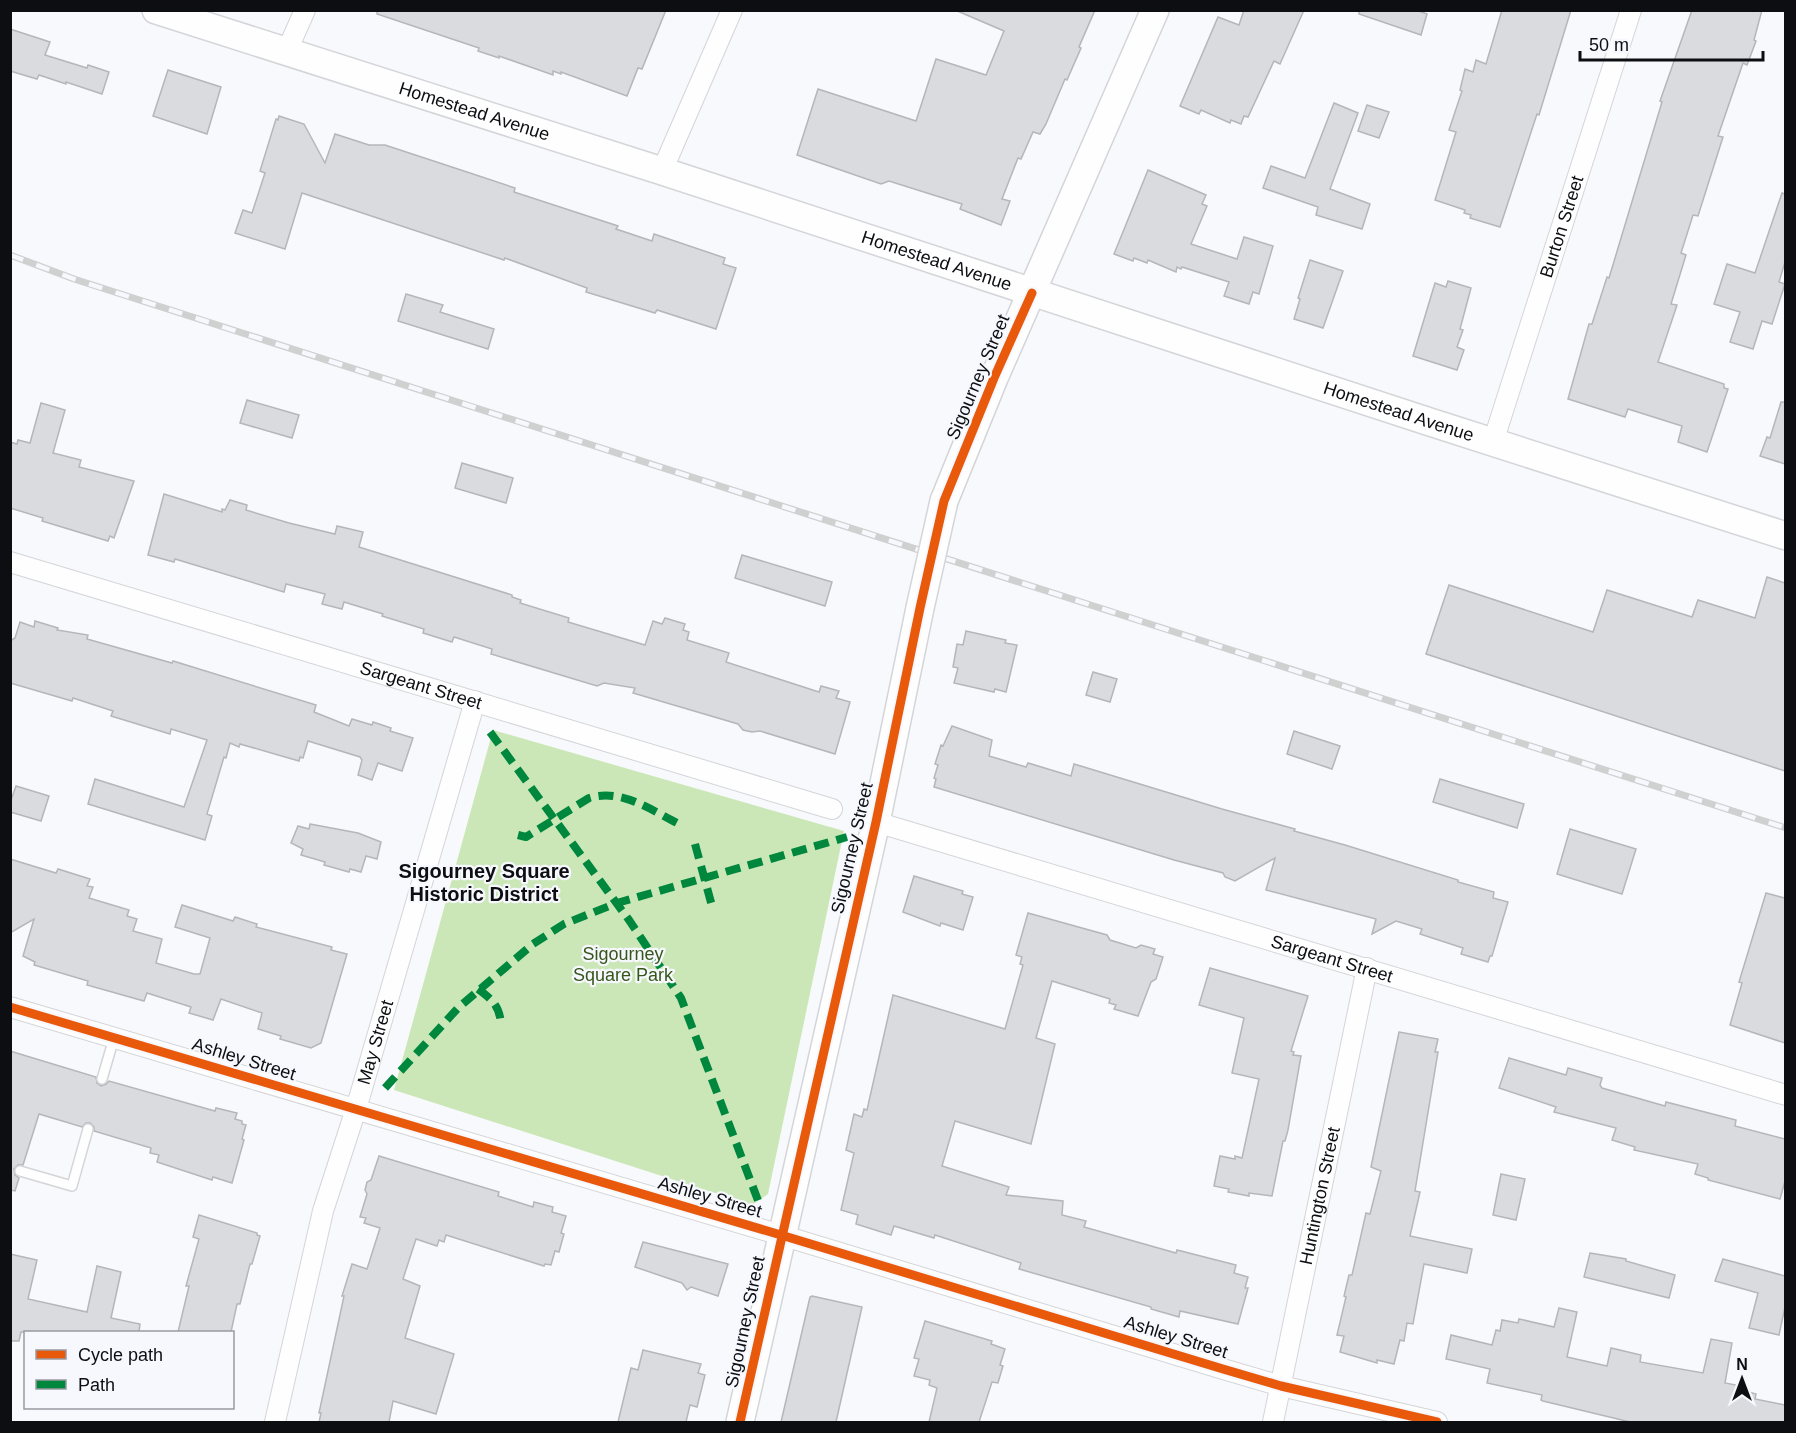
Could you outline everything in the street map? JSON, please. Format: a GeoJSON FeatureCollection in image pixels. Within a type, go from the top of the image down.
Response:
{"type":"FeatureCollection","features":[{"type":"Feature","properties":{"kind":"main road","name":"Homestead Avenue"},"geometry":{"type":"LineString","coordinates":[[156,10],[662,171],[1785,536]]}},
{"type":"Feature","properties":{"kind":"main road","name":"Sigourney Street"},"geometry":{"type":"LineString","coordinates":[[740,1422],[876,822],[944,501],[994,378],[1155,10]]}},
{"type":"Feature","properties":{"kind":"street"},"geometry":{"type":"LineString","coordinates":[[286,53],[305,10]]}},
{"type":"Feature","properties":{"kind":"street"},"geometry":{"type":"LineString","coordinates":[[662,171],[732,10]]}},
{"type":"Feature","properties":{"kind":"street","name":"Burton Street"},"geometry":{"type":"LineString","coordinates":[[1493,442],[1631,10]]}},
{"type":"Feature","properties":{"kind":"street","name":"Sargeant Street"},"geometry":{"type":"LineString","coordinates":[[10,562],[832,809]]}},
{"type":"Feature","properties":{"kind":"street","name":"May Street"},"geometry":{"type":"LineString","coordinates":[[275,1422],[323,1211],[356,1109],[475,701]]}},
{"type":"Feature","properties":{"kind":"street","name":"Sargeant Street"},"geometry":{"type":"LineString","coordinates":[[876,822],[1785,1095]]}},
{"type":"Feature","properties":{"kind":"street","name":"Huntington Street"},"geometry":{"type":"LineString","coordinates":[[1273,1422],[1367,969]]}},
{"type":"Feature","properties":{"kind":"street","name":"Ashley Street"},"geometry":{"type":"LineString","coordinates":[[10,1007],[781,1235],[1281,1386],[1437,1422]]}},
{"type":"Feature","properties":{"kind":"lane"},"geometry":{"type":"LineString","coordinates":[[102,1079],[114,1038]]}},
{"type":"Feature","properties":{"kind":"lane"},"geometry":{"type":"LineString","coordinates":[[20,1171],[72,1186],[88,1129]]}},
{"type":"Feature","properties":{"kind":"green space","name":"Sigourney Square Park"},"geometry":{"type":"Polygon","coordinates":[[[493,730],[844,831],[768,1194],[752,1205],[394,1090],[493,730]]]}},
{"type":"Feature","properties":{"kind":"building"},"geometry":{"type":"Polygon","coordinates":[[[377,10],[666,10],[642,69],[638,68],[627,96],[561,72],[561,74],[553,71],[553,75],[478,51],[479,48],[377,14],[377,10]]]}},
{"type":"Feature","properties":{"kind":"building"},"geometry":{"type":"Polygon","coordinates":[[[955,10],[1095,10],[1079,47],[1081,48],[1046,124],[1040,134],[1033,132],[1021,159],[1018,158],[1002,199],[1010,201],[1001,225],[960,209],[962,204],[889,181],[881,184],[797,155],[818,89],[916,121],[936,59],[986,75],[1004,31],[955,10]]]}},
{"type":"Feature","properties":{"kind":"building"},"geometry":{"type":"Polygon","coordinates":[[[1244,10],[1304,10],[1280,64],[1274,61],[1248,117],[1244,116],[1241,124],[1231,120],[1230,123],[1201,110],[1199,114],[1180,106],[1218,17],[1239,25],[1244,10]]]}},
{"type":"Feature","properties":{"kind":"building"},"geometry":{"type":"Polygon","coordinates":[[[1359,10],[1416,10],[1427,14],[1421,35],[1359,14],[1359,10]]]}},
{"type":"Feature","properties":{"kind":"building"},"geometry":{"type":"Polygon","coordinates":[[[1502,10],[1571,10],[1539,115],[1537,114],[1500,227],[1470,218],[1471,215],[1464,213],[1465,210],[1435,200],[1456,132],[1449,130],[1462,91],[1460,90],[1465,69],[1473,72],[1476,60],[1486,64],[1502,10]]]}},
{"type":"Feature","properties":{"kind":"building"},"geometry":{"type":"Polygon","coordinates":[[[1692,10],[1762,10],[1754,40],[1756,41],[1747,65],[1743,63],[1718,136],[1723,137],[1698,216],[1693,215],[1681,253],[1686,255],[1671,304],[1677,305],[1658,362],[1724,384],[1724,388],[1728,389],[1707,452],[1678,442],[1682,426],[1628,409],[1625,417],[1568,399],[1589,324],[1592,324],[1607,277],[1609,278],[1662,102],[1660,101],[1692,10]]]}},
{"type":"Feature","properties":{"kind":"building"},"geometry":{"type":"Polygon","coordinates":[[[10,29],[50,42],[45,55],[109,72],[102,94],[39,75],[37,79],[10,71],[10,29]]]}},
{"type":"Feature","properties":{"kind":"building"},"geometry":{"type":"Polygon","coordinates":[[[168,70],[221,87],[207,134],[153,116],[168,70]]]}},
{"type":"Feature","properties":{"kind":"building"},"geometry":{"type":"Polygon","coordinates":[[[1334,103],[1358,113],[1330,189],[1370,204],[1362,229],[1316,215],[1318,207],[1263,188],[1271,166],[1305,178],[1334,103]]]}},
{"type":"Feature","properties":{"kind":"building"},"geometry":{"type":"Polygon","coordinates":[[[1367,105],[1389,112],[1379,138],[1358,131],[1367,105]]]}},
{"type":"Feature","properties":{"kind":"building"},"geometry":{"type":"Polygon","coordinates":[[[279,116],[304,124],[325,163],[335,134],[369,145],[385,145],[515,188],[514,192],[618,226],[616,229],[652,241],[654,234],[725,258],[723,264],[736,268],[716,329],[657,310],[655,313],[586,292],[587,288],[505,258],[504,260],[302,193],[285,249],[235,233],[243,210],[252,213],[265,173],[260,171],[276,119],[278,120],[279,116]]]}},
{"type":"Feature","properties":{"kind":"building"},"geometry":{"type":"Polygon","coordinates":[[[1148,170],[1206,195],[1202,204],[1207,206],[1191,244],[1237,259],[1244,237],[1273,246],[1259,294],[1253,292],[1249,304],[1224,296],[1229,282],[1182,267],[1181,269],[1177,267],[1176,272],[1148,260],[1147,263],[1134,258],[1133,261],[1114,254],[1148,170]]]}},
{"type":"Feature","properties":{"kind":"building"},"geometry":{"type":"Polygon","coordinates":[[[1782,193],[1785,194],[1785,262],[1779,282],[1785,284],[1772,324],[1762,321],[1753,349],[1730,342],[1740,312],[1714,304],[1727,264],[1755,273],[1782,193]]]}},
{"type":"Feature","properties":{"kind":"building"},"geometry":{"type":"Polygon","coordinates":[[[1310,260],[1343,271],[1323,328],[1294,319],[1310,260]]]}},
{"type":"Feature","properties":{"kind":"building"},"geometry":{"type":"Polygon","coordinates":[[[1448,281],[1471,288],[1460,329],[1463,330],[1457,347],[1464,350],[1457,370],[1413,356],[1435,283],[1446,287],[1448,281]]]}},
{"type":"Feature","properties":{"kind":"building"},"geometry":{"type":"Polygon","coordinates":[[[406,294],[443,305],[440,312],[494,329],[488,349],[398,321],[406,294]]]}},
{"type":"Feature","properties":{"kind":"building"},"geometry":{"type":"Polygon","coordinates":[[[247,400],[299,415],[292,438],[240,423],[247,400]]]}},
{"type":"Feature","properties":{"kind":"building"},"geometry":{"type":"Polygon","coordinates":[[[1781,402],[1785,402],[1785,464],[1760,456],[1767,437],[1770,438],[1781,402]]]}},
{"type":"Feature","properties":{"kind":"building"},"geometry":{"type":"Polygon","coordinates":[[[41,403],[65,410],[53,453],[81,460],[79,467],[134,481],[114,538],[110,536],[108,541],[42,521],[43,518],[10,508],[10,442],[17,444],[18,440],[30,443],[41,403]]]}},
{"type":"Feature","properties":{"kind":"building"},"geometry":{"type":"Polygon","coordinates":[[[462,463],[513,478],[506,503],[455,488],[462,463]]]}},
{"type":"Feature","properties":{"kind":"building"},"geometry":{"type":"Polygon","coordinates":[[[164,494],[222,512],[230,500],[247,505],[246,510],[335,534],[337,526],[363,532],[359,547],[512,595],[521,600],[520,603],[569,618],[568,622],[645,645],[653,621],[662,624],[665,618],[685,624],[683,630],[689,632],[687,640],[729,653],[726,662],[819,692],[821,686],[839,691],[836,698],[850,702],[835,754],[760,731],[743,730],[738,724],[633,693],[635,688],[604,683],[597,686],[491,654],[492,649],[454,637],[452,642],[423,633],[424,629],[344,602],[342,609],[322,604],[325,594],[286,584],[284,592],[175,559],[174,562],[148,555],[164,494]]]}},
{"type":"Feature","properties":{"kind":"building"},"geometry":{"type":"Polygon","coordinates":[[[742,555],[832,582],[825,606],[735,578],[742,555]]]}},
{"type":"Feature","properties":{"kind":"building"},"geometry":{"type":"Polygon","coordinates":[[[1767,577],[1785,583],[1785,771],[1426,654],[1449,585],[1593,632],[1607,590],[1692,617],[1698,600],[1755,618],[1767,577]]]}},
{"type":"Feature","properties":{"kind":"building"},"geometry":{"type":"Polygon","coordinates":[[[35,621],[58,628],[57,630],[88,635],[87,639],[172,663],[173,661],[316,705],[314,712],[349,726],[352,719],[391,728],[390,731],[413,738],[402,771],[378,763],[372,780],[358,775],[362,760],[360,757],[308,741],[303,758],[300,757],[299,761],[230,743],[207,814],[212,816],[205,840],[88,804],[95,779],[184,807],[207,740],[171,729],[170,734],[111,716],[113,711],[73,698],[72,701],[10,683],[10,641],[15,638],[20,622],[34,627],[35,621]]]}},
{"type":"Feature","properties":{"kind":"building"},"geometry":{"type":"Polygon","coordinates":[[[966,631],[1006,640],[1005,643],[1017,645],[1006,692],[995,689],[994,692],[954,683],[958,668],[953,667],[957,644],[963,645],[966,631]]]}},
{"type":"Feature","properties":{"kind":"building"},"geometry":{"type":"Polygon","coordinates":[[[1093,672],[1117,679],[1110,702],[1086,695],[1093,672]]]}},
{"type":"Feature","properties":{"kind":"building"},"geometry":{"type":"Polygon","coordinates":[[[952,726],[992,740],[989,756],[1026,767],[1028,763],[1071,776],[1074,764],[1295,829],[1294,831],[1494,892],[1493,898],[1508,902],[1492,956],[1488,962],[1461,954],[1463,948],[1420,934],[1422,929],[1396,921],[1372,934],[1376,919],[1266,890],[1275,858],[1235,881],[1225,877],[1223,873],[934,787],[938,765],[935,764],[941,745],[943,746],[952,726]]]}},
{"type":"Feature","properties":{"kind":"building"},"geometry":{"type":"Polygon","coordinates":[[[1294,731],[1340,746],[1332,769],[1287,754],[1294,731]]]}},
{"type":"Feature","properties":{"kind":"building"},"geometry":{"type":"Polygon","coordinates":[[[1440,779],[1524,804],[1517,828],[1433,802],[1440,779]]]}},
{"type":"Feature","properties":{"kind":"building"},"geometry":{"type":"Polygon","coordinates":[[[16,786],[49,796],[41,821],[10,812],[10,803],[16,786]]]}},
{"type":"Feature","properties":{"kind":"building"},"geometry":{"type":"Polygon","coordinates":[[[310,824],[358,833],[381,842],[377,859],[366,856],[361,872],[350,869],[349,872],[301,855],[303,849],[291,843],[298,826],[309,829],[310,824]]]}},
{"type":"Feature","properties":{"kind":"building"},"geometry":{"type":"Polygon","coordinates":[[[1570,829],[1636,849],[1622,894],[1557,874],[1570,829]]]}},
{"type":"Feature","properties":{"kind":"building"},"geometry":{"type":"Polygon","coordinates":[[[10,859],[56,873],[58,869],[90,879],[87,886],[93,887],[89,898],[129,910],[127,916],[137,919],[133,931],[162,939],[156,963],[194,974],[200,974],[210,938],[175,927],[182,905],[233,921],[235,917],[257,924],[256,927],[332,947],[331,950],[347,954],[321,1043],[311,1048],[280,1039],[281,1036],[258,1029],[262,1013],[221,999],[213,1020],[189,1013],[191,1007],[147,993],[144,1001],[87,985],[88,981],[34,965],[35,962],[23,956],[34,919],[10,933],[10,859]]]}},
{"type":"Feature","properties":{"kind":"building"},"geometry":{"type":"Polygon","coordinates":[[[914,876],[963,891],[962,894],[973,897],[963,930],[941,923],[940,926],[903,912],[914,876]]]}},
{"type":"Feature","properties":{"kind":"building"},"geometry":{"type":"Polygon","coordinates":[[[1766,893],[1785,898],[1785,1043],[1730,1025],[1742,983],[1739,982],[1766,893]]]}},
{"type":"Feature","properties":{"kind":"building"},"geometry":{"type":"Polygon","coordinates":[[[1028,913],[1107,935],[1110,940],[1136,948],[1141,945],[1155,949],[1153,954],[1163,957],[1156,979],[1151,982],[1138,1016],[1114,1009],[1116,1005],[1109,1003],[1110,999],[1052,981],[1036,1038],[1055,1044],[1031,1144],[955,1121],[942,1166],[1009,1187],[1006,1195],[1063,1201],[1062,1215],[1086,1221],[1084,1227],[1176,1253],[1177,1250],[1236,1265],[1234,1273],[1248,1277],[1245,1288],[1248,1288],[1238,1324],[1180,1311],[1179,1317],[1151,1309],[1151,1307],[1019,1269],[1021,1263],[935,1235],[934,1238],[894,1226],[891,1235],[856,1224],[858,1215],[841,1210],[854,1153],[846,1150],[854,1114],[862,1117],[864,1109],[867,1110],[893,995],[1005,1029],[1023,965],[1020,964],[1022,957],[1016,955],[1028,913]]]}},
{"type":"Feature","properties":{"kind":"building"},"geometry":{"type":"Polygon","coordinates":[[[1210,968],[1308,996],[1291,1051],[1294,1052],[1293,1055],[1301,1056],[1288,1130],[1285,1141],[1283,1141],[1272,1196],[1249,1193],[1249,1196],[1228,1192],[1229,1189],[1214,1186],[1220,1156],[1242,1158],[1259,1079],[1232,1073],[1244,1018],[1199,1005],[1210,968]]]}},
{"type":"Feature","properties":{"kind":"building"},"geometry":{"type":"Polygon","coordinates":[[[1399,1032],[1438,1039],[1435,1052],[1438,1052],[1415,1191],[1420,1192],[1410,1236],[1472,1249],[1467,1273],[1424,1264],[1413,1324],[1407,1323],[1404,1341],[1400,1340],[1394,1364],[1377,1360],[1377,1363],[1340,1352],[1344,1336],[1337,1335],[1349,1275],[1352,1275],[1366,1213],[1370,1214],[1381,1171],[1371,1167],[1399,1032]]]}},
{"type":"Feature","properties":{"kind":"building"},"geometry":{"type":"Polygon","coordinates":[[[10,1051],[96,1077],[97,1083],[101,1086],[109,1081],[215,1111],[216,1108],[237,1113],[235,1119],[246,1125],[232,1183],[213,1177],[212,1180],[157,1162],[159,1155],[150,1153],[151,1148],[94,1131],[90,1123],[82,1127],[39,1114],[23,1165],[18,1165],[14,1169],[15,1175],[19,1178],[15,1191],[10,1190],[10,1051]]]}},
{"type":"Feature","properties":{"kind":"building"},"geometry":{"type":"Polygon","coordinates":[[[1509,1058],[1566,1075],[1568,1068],[1602,1078],[1600,1085],[1602,1088],[1665,1106],[1666,1102],[1736,1120],[1735,1126],[1785,1139],[1785,1181],[1780,1199],[1708,1180],[1708,1178],[1695,1174],[1698,1164],[1634,1150],[1635,1147],[1612,1140],[1616,1128],[1554,1112],[1556,1107],[1499,1088],[1509,1058]]]}},
{"type":"Feature","properties":{"kind":"building"},"geometry":{"type":"Polygon","coordinates":[[[379,1156],[499,1192],[498,1196],[533,1207],[534,1202],[553,1207],[552,1212],[566,1216],[561,1233],[564,1234],[559,1252],[555,1251],[551,1265],[545,1264],[544,1266],[446,1235],[444,1242],[439,1240],[437,1246],[416,1239],[403,1279],[420,1286],[405,1338],[454,1354],[436,1414],[393,1401],[389,1422],[319,1422],[344,1296],[342,1296],[352,1264],[367,1269],[380,1228],[364,1223],[366,1218],[360,1217],[367,1194],[365,1190],[367,1182],[371,1180],[379,1156]]]}},
{"type":"Feature","properties":{"kind":"building"},"geometry":{"type":"Polygon","coordinates":[[[1501,1174],[1525,1179],[1516,1220],[1493,1215],[1501,1174]]]}},
{"type":"Feature","properties":{"kind":"building"},"geometry":{"type":"Polygon","coordinates":[[[199,1215],[257,1233],[260,1236],[240,1304],[237,1304],[231,1331],[178,1331],[189,1286],[186,1286],[199,1239],[193,1237],[199,1215]]]}},
{"type":"Feature","properties":{"kind":"building"},"geometry":{"type":"Polygon","coordinates":[[[643,1242],[728,1264],[718,1296],[691,1287],[687,1290],[682,1283],[635,1267],[643,1242]]]}},
{"type":"Feature","properties":{"kind":"building"},"geometry":{"type":"Polygon","coordinates":[[[1590,1253],[1626,1259],[1626,1261],[1675,1275],[1669,1298],[1584,1277],[1590,1253]]]}},
{"type":"Feature","properties":{"kind":"building"},"geometry":{"type":"Polygon","coordinates":[[[10,1254],[37,1260],[28,1299],[87,1312],[97,1266],[121,1272],[111,1318],[140,1324],[139,1331],[24,1331],[21,1332],[19,1341],[10,1341],[10,1254]]]}},
{"type":"Feature","properties":{"kind":"building"},"geometry":{"type":"Polygon","coordinates":[[[1723,1259],[1785,1276],[1785,1307],[1779,1335],[1749,1328],[1758,1293],[1715,1281],[1723,1259]]]}},
{"type":"Feature","properties":{"kind":"building"},"geometry":{"type":"Polygon","coordinates":[[[810,1297],[862,1307],[836,1422],[781,1422],[810,1297]]]}},
{"type":"Feature","properties":{"kind":"building"},"geometry":{"type":"Polygon","coordinates":[[[1559,1308],[1577,1312],[1567,1357],[1607,1366],[1611,1348],[1641,1355],[1640,1362],[1703,1373],[1711,1339],[1732,1343],[1725,1383],[1746,1387],[1745,1391],[1756,1394],[1755,1399],[1785,1405],[1785,1422],[1630,1422],[1543,1401],[1541,1400],[1542,1395],[1487,1383],[1490,1369],[1446,1359],[1451,1335],[1492,1345],[1496,1330],[1500,1331],[1502,1320],[1518,1323],[1519,1319],[1554,1327],[1559,1308]]]}},
{"type":"Feature","properties":{"kind":"building"},"geometry":{"type":"Polygon","coordinates":[[[925,1321],[992,1341],[991,1344],[1005,1349],[998,1383],[992,1382],[979,1422],[929,1422],[937,1388],[929,1385],[930,1380],[914,1376],[919,1359],[914,1358],[925,1321]]]}},
{"type":"Feature","properties":{"kind":"building"},"geometry":{"type":"Polygon","coordinates":[[[643,1350],[701,1364],[698,1373],[705,1375],[697,1407],[690,1405],[686,1422],[618,1422],[631,1368],[638,1370],[643,1350]]]}},
{"type":"Feature","properties":{"kind":"railway"},"geometry":{"type":"LineString","coordinates":[[10,255],[74,279],[1786,828]]}},
{"type":"Feature","properties":{"kind":"marked path"},"geometry":{"type":"LineString","coordinates":[[490,732],[629,920],[681,998],[759,1203]]}},
{"type":"Feature","properties":{"kind":"marked path"},"geometry":{"type":"LineString","coordinates":[[518,835],[526,837],[589,798],[601,796],[613,796],[636,802],[679,824]]}},
{"type":"Feature","properties":{"kind":"marked path"},"geometry":{"type":"LineString","coordinates":[[385,1088],[458,1008],[533,944],[564,924],[617,903],[847,837]]}},
{"type":"Feature","properties":{"kind":"marked path"},"geometry":{"type":"LineString","coordinates":[[695,844],[712,906]]}},
{"type":"Feature","properties":{"kind":"marked path"},"geometry":{"type":"LineString","coordinates":[[478,989],[495,1004],[501,1025]]}},
{"type":"Feature","properties":{"kind":"cycle path"},"geometry":{"type":"LineString","coordinates":[[740,1422],[876,822],[944,501],[994,378],[1032,293]]}},
{"type":"Feature","properties":{"kind":"cycle path"},"geometry":{"type":"LineString","coordinates":[[10,1007],[781,1235],[1281,1386],[1437,1422]]}},
{"type":"Feature","properties":{"kind":"district","name":"Sigourney Square Historic District"},"geometry":{"type":"Point","coordinates":[484,882]}}]}
